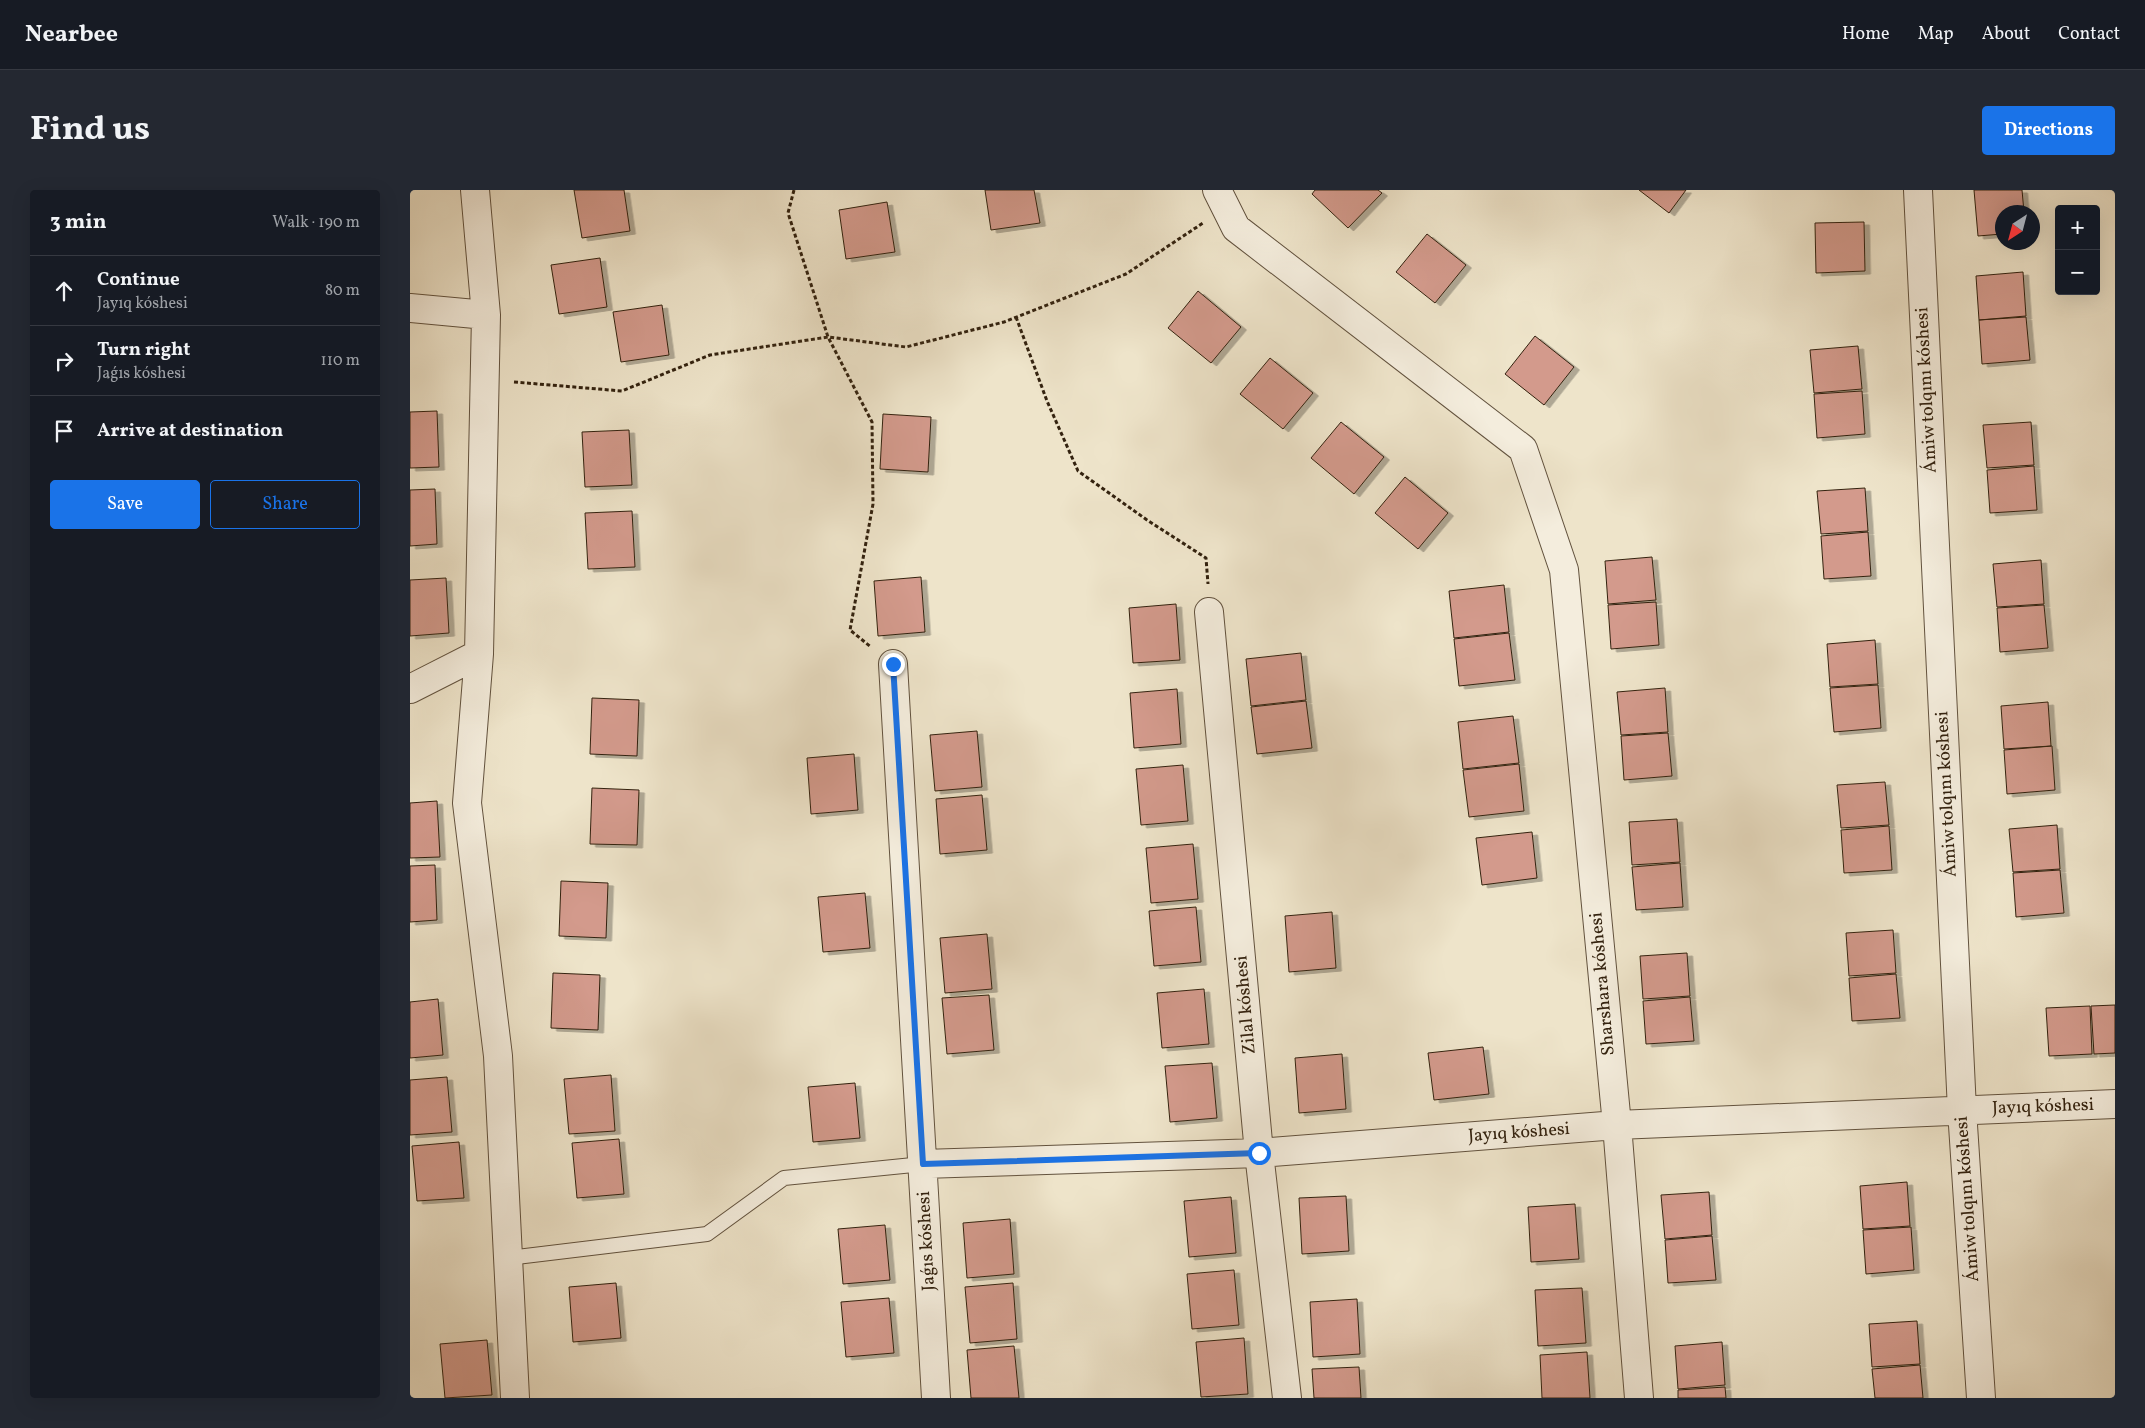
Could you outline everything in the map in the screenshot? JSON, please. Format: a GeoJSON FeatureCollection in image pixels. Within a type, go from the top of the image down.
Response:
{"type":"FeatureCollection","features":[{"type":"Feature","properties":{"kind":"street"},"geometry":{"type":"LineString","coordinates":[[475,190],[486,315],[479,654],[467,803],[498,1056],[515,1398]]}},
{"type":"Feature","properties":{"kind":"street","name":"Ámiw tolqını kóshesi"},"geometry":{"type":"LineString","coordinates":[[1918,190],[1962,1110],[1981,1398]]}},
{"type":"Feature","properties":{"kind":"street","name":"Sharshara kóshesi"},"geometry":{"type":"LineString","coordinates":[[1222,199],[1236,228],[1523,449],[1564,570],[1617,1125],[1639,1398]]}},
{"type":"Feature","properties":{"kind":"street"},"geometry":{"type":"LineString","coordinates":[[410,308],[486,315]]}},
{"type":"Feature","properties":{"kind":"street","name":"Zilal kóshesi"},"geometry":{"type":"LineString","coordinates":[[1209,612],[1259,1153],[1287,1398]]}},
{"type":"Feature","properties":{"kind":"street"},"geometry":{"type":"LineString","coordinates":[[410,690],[479,654]]}},
{"type":"Feature","properties":{"kind":"street","name":"Jaǵıs kóshesi"},"geometry":{"type":"LineString","coordinates":[[893,664],[936,1398]]}},
{"type":"Feature","properties":{"kind":"street","name":"Jayıq kóshesi"},"geometry":{"type":"LineString","coordinates":[[923,1164],[1259,1153],[1617,1125],[2115,1104]]}},
{"type":"Feature","properties":{"kind":"lane"},"geometry":{"type":"LineString","coordinates":[[508,1258],[707,1234],[784,1178],[923,1164]]}},
{"type":"Feature","properties":{"kind":"path"},"geometry":{"type":"LineString","coordinates":[[794,190],[788,213],[828,337],[872,422],[873,504],[850,630],[893,664]]}},
{"type":"Feature","properties":{"kind":"path"},"geometry":{"type":"LineString","coordinates":[[485,380],[622,391],[710,355],[828,337],[906,347],[1016,317],[1126,274],[1222,199]]}},
{"type":"Feature","properties":{"kind":"path"},"geometry":{"type":"LineString","coordinates":[[1016,317],[1047,401],[1078,470],[1146,520],[1206,558],[1209,612]]}},
{"type":"Feature","properties":{"kind":"building"},"geometry":{"type":"Polygon","coordinates":[[[574,190],[624,190],[630,231],[582,238],[574,190]]]}},
{"type":"Feature","properties":{"kind":"building"},"geometry":{"type":"Polygon","coordinates":[[[985,190],[1034,190],[1040,223],[991,230],[985,190]]]}},
{"type":"Feature","properties":{"kind":"building"},"geometry":{"type":"Polygon","coordinates":[[[1315,190],[1378,190],[1382,193],[1348,228],[1312,194],[1315,190]]]}},
{"type":"Feature","properties":{"kind":"building"},"geometry":{"type":"Polygon","coordinates":[[[1639,190],[1686,190],[1669,213],[1639,190]]]}},
{"type":"Feature","properties":{"kind":"building"},"geometry":{"type":"Polygon","coordinates":[[[1974,190],[2022,190],[2023,205],[1995,205],[1995,235],[1978,236],[1974,190]]]}},
{"type":"Feature","properties":{"kind":"building"},"geometry":{"type":"Polygon","coordinates":[[[887,202],[895,252],[846,259],[839,210],[887,202]]]}},
{"type":"Feature","properties":{"kind":"building"},"geometry":{"type":"Polygon","coordinates":[[[1864,222],[1865,271],[1816,273],[1815,223],[1864,222]]]}},
{"type":"Feature","properties":{"kind":"building"},"geometry":{"type":"Polygon","coordinates":[[[1427,234],[1466,265],[1435,303],[1396,272],[1427,234]]]}},
{"type":"Feature","properties":{"kind":"building"},"geometry":{"type":"Polygon","coordinates":[[[600,258],[607,307],[559,314],[551,265],[600,258]]]}},
{"type":"Feature","properties":{"kind":"building"},"geometry":{"type":"Polygon","coordinates":[[[2023,272],[2026,316],[1979,320],[1976,276],[2023,272]]]}},
{"type":"Feature","properties":{"kind":"building"},"geometry":{"type":"Polygon","coordinates":[[[1198,291],[1241,327],[1211,363],[1168,328],[1198,291]]]}},
{"type":"Feature","properties":{"kind":"building"},"geometry":{"type":"Polygon","coordinates":[[[662,305],[669,355],[621,362],[613,312],[662,305]]]}},
{"type":"Feature","properties":{"kind":"building"},"geometry":{"type":"Polygon","coordinates":[[[2026,317],[2030,360],[1982,364],[1979,320],[2026,317]]]}},
{"type":"Feature","properties":{"kind":"building"},"geometry":{"type":"Polygon","coordinates":[[[1535,336],[1574,367],[1544,405],[1505,374],[1535,336]]]}},
{"type":"Feature","properties":{"kind":"building"},"geometry":{"type":"Polygon","coordinates":[[[1858,346],[1862,389],[1814,393],[1810,350],[1858,346]]]}},
{"type":"Feature","properties":{"kind":"building"},"geometry":{"type":"Polygon","coordinates":[[[1270,358],[1313,393],[1283,429],[1240,394],[1270,358]]]}},
{"type":"Feature","properties":{"kind":"building"},"geometry":{"type":"Polygon","coordinates":[[[1862,391],[1865,434],[1817,438],[1814,394],[1862,391]]]}},
{"type":"Feature","properties":{"kind":"building"},"geometry":{"type":"Polygon","coordinates":[[[437,411],[439,467],[410,468],[410,412],[437,411]]]}},
{"type":"Feature","properties":{"kind":"building"},"geometry":{"type":"Polygon","coordinates":[[[883,414],[931,417],[928,472],[880,469],[883,414]]]}},
{"type":"Feature","properties":{"kind":"building"},"geometry":{"type":"Polygon","coordinates":[[[1341,422],[1384,457],[1354,494],[1311,458],[1341,422]]]}},
{"type":"Feature","properties":{"kind":"building"},"geometry":{"type":"Polygon","coordinates":[[[2031,422],[2034,465],[1987,468],[1983,425],[2031,422]]]}},
{"type":"Feature","properties":{"kind":"building"},"geometry":{"type":"Polygon","coordinates":[[[629,430],[632,485],[585,487],[582,432],[629,430]]]}},
{"type":"Feature","properties":{"kind":"building"},"geometry":{"type":"Polygon","coordinates":[[[2034,466],[2037,510],[1990,513],[1987,470],[2034,466]]]}},
{"type":"Feature","properties":{"kind":"building"},"geometry":{"type":"Polygon","coordinates":[[[1405,477],[1448,513],[1418,549],[1375,513],[1405,477]]]}},
{"type":"Feature","properties":{"kind":"building"},"geometry":{"type":"Polygon","coordinates":[[[1865,488],[1868,531],[1821,534],[1817,491],[1865,488]]]}},
{"type":"Feature","properties":{"kind":"building"},"geometry":{"type":"Polygon","coordinates":[[[435,489],[437,544],[410,546],[410,490],[435,489]]]}},
{"type":"Feature","properties":{"kind":"building"},"geometry":{"type":"Polygon","coordinates":[[[632,511],[635,567],[588,569],[585,513],[632,511]]]}},
{"type":"Feature","properties":{"kind":"building"},"geometry":{"type":"Polygon","coordinates":[[[1868,532],[1871,576],[1824,579],[1821,536],[1868,532]]]}},
{"type":"Feature","properties":{"kind":"building"},"geometry":{"type":"Polygon","coordinates":[[[1652,557],[1656,600],[1608,604],[1605,561],[1652,557]]]}},
{"type":"Feature","properties":{"kind":"building"},"geometry":{"type":"Polygon","coordinates":[[[2041,560],[2044,604],[1997,607],[1993,564],[2041,560]]]}},
{"type":"Feature","properties":{"kind":"building"},"geometry":{"type":"Polygon","coordinates":[[[921,577],[925,632],[878,636],[874,581],[921,577]]]}},
{"type":"Feature","properties":{"kind":"building"},"geometry":{"type":"Polygon","coordinates":[[[446,578],[449,633],[410,636],[410,580],[446,578]]]}},
{"type":"Feature","properties":{"kind":"building"},"geometry":{"type":"Polygon","coordinates":[[[1504,585],[1509,632],[1454,638],[1449,591],[1504,585]]]}},
{"type":"Feature","properties":{"kind":"building"},"geometry":{"type":"Polygon","coordinates":[[[1656,602],[1659,645],[1611,649],[1608,605],[1656,602]]]}},
{"type":"Feature","properties":{"kind":"building"},"geometry":{"type":"Polygon","coordinates":[[[1176,604],[1180,660],[1133,663],[1129,608],[1176,604]]]}},
{"type":"Feature","properties":{"kind":"building"},"geometry":{"type":"Polygon","coordinates":[[[2044,605],[2048,648],[2000,652],[1997,608],[2044,605]]]}},
{"type":"Feature","properties":{"kind":"building"},"geometry":{"type":"Polygon","coordinates":[[[1509,633],[1515,680],[1459,686],[1454,639],[1509,633]]]}},
{"type":"Feature","properties":{"kind":"building"},"geometry":{"type":"Polygon","coordinates":[[[1875,640],[1878,684],[1830,687],[1827,644],[1875,640]]]}},
{"type":"Feature","properties":{"kind":"building"},"geometry":{"type":"Polygon","coordinates":[[[1301,653],[1306,700],[1251,706],[1246,659],[1301,653]]]}},
{"type":"Feature","properties":{"kind":"building"},"geometry":{"type":"Polygon","coordinates":[[[1878,685],[1881,728],[1834,732],[1830,688],[1878,685]]]}},
{"type":"Feature","properties":{"kind":"building"},"geometry":{"type":"Polygon","coordinates":[[[1665,688],[1668,732],[1621,735],[1617,692],[1665,688]]]}},
{"type":"Feature","properties":{"kind":"building"},"geometry":{"type":"Polygon","coordinates":[[[1177,689],[1181,744],[1134,748],[1130,693],[1177,689]]]}},
{"type":"Feature","properties":{"kind":"building"},"geometry":{"type":"Polygon","coordinates":[[[592,698],[639,700],[637,756],[590,754],[592,698]]]}},
{"type":"Feature","properties":{"kind":"building"},"geometry":{"type":"Polygon","coordinates":[[[1306,701],[1312,748],[1257,754],[1251,707],[1306,701]]]}},
{"type":"Feature","properties":{"kind":"building"},"geometry":{"type":"Polygon","coordinates":[[[2048,702],[2051,746],[2004,749],[2001,706],[2048,702]]]}},
{"type":"Feature","properties":{"kind":"building"},"geometry":{"type":"Polygon","coordinates":[[[1513,716],[1519,763],[1463,769],[1458,722],[1513,716]]]}},
{"type":"Feature","properties":{"kind":"building"},"geometry":{"type":"Polygon","coordinates":[[[977,731],[982,787],[935,791],[930,735],[977,731]]]}},
{"type":"Feature","properties":{"kind":"building"},"geometry":{"type":"Polygon","coordinates":[[[1668,733],[1672,776],[1624,780],[1621,736],[1668,733]]]}},
{"type":"Feature","properties":{"kind":"building"},"geometry":{"type":"Polygon","coordinates":[[[2052,746],[2055,790],[2007,794],[2004,750],[2052,746]]]}},
{"type":"Feature","properties":{"kind":"building"},"geometry":{"type":"Polygon","coordinates":[[[854,754],[858,810],[811,814],[807,758],[854,754]]]}},
{"type":"Feature","properties":{"kind":"building"},"geometry":{"type":"Polygon","coordinates":[[[1519,764],[1524,811],[1469,817],[1463,770],[1519,764]]]}},
{"type":"Feature","properties":{"kind":"building"},"geometry":{"type":"Polygon","coordinates":[[[1183,765],[1188,821],[1141,825],[1136,769],[1183,765]]]}},
{"type":"Feature","properties":{"kind":"building"},"geometry":{"type":"Polygon","coordinates":[[[1885,782],[1889,825],[1841,828],[1837,785],[1885,782]]]}},
{"type":"Feature","properties":{"kind":"building"},"geometry":{"type":"Polygon","coordinates":[[[592,788],[639,790],[637,845],[590,844],[592,788]]]}},
{"type":"Feature","properties":{"kind":"building"},"geometry":{"type":"Polygon","coordinates":[[[982,795],[987,850],[940,854],[936,799],[982,795]]]}},
{"type":"Feature","properties":{"kind":"building"},"geometry":{"type":"Polygon","coordinates":[[[437,801],[440,857],[410,858],[410,803],[437,801]]]}},
{"type":"Feature","properties":{"kind":"building"},"geometry":{"type":"Polygon","coordinates":[[[1677,819],[1680,862],[1632,865],[1629,822],[1677,819]]]}},
{"type":"Feature","properties":{"kind":"building"},"geometry":{"type":"Polygon","coordinates":[[[2057,825],[2060,869],[2013,872],[2009,829],[2057,825]]]}},
{"type":"Feature","properties":{"kind":"building"},"geometry":{"type":"Polygon","coordinates":[[[1889,826],[1892,870],[1844,873],[1841,830],[1889,826]]]}},
{"type":"Feature","properties":{"kind":"building"},"geometry":{"type":"Polygon","coordinates":[[[1532,832],[1537,878],[1482,885],[1476,838],[1532,832]]]}},
{"type":"Feature","properties":{"kind":"building"},"geometry":{"type":"Polygon","coordinates":[[[1193,844],[1198,899],[1151,903],[1146,848],[1193,844]]]}},
{"type":"Feature","properties":{"kind":"building"},"geometry":{"type":"Polygon","coordinates":[[[1680,863],[1683,907],[1636,910],[1632,867],[1680,863]]]}},
{"type":"Feature","properties":{"kind":"building"},"geometry":{"type":"Polygon","coordinates":[[[435,865],[437,920],[410,922],[410,866],[435,865]]]}},
{"type":"Feature","properties":{"kind":"building"},"geometry":{"type":"Polygon","coordinates":[[[2060,870],[2064,913],[2016,917],[2013,873],[2060,870]]]}},
{"type":"Feature","properties":{"kind":"building"},"geometry":{"type":"Polygon","coordinates":[[[561,881],[608,883],[606,938],[559,936],[561,881]]]}},
{"type":"Feature","properties":{"kind":"building"},"geometry":{"type":"Polygon","coordinates":[[[865,893],[870,948],[823,952],[818,897],[865,893]]]}},
{"type":"Feature","properties":{"kind":"building"},"geometry":{"type":"Polygon","coordinates":[[[1196,907],[1201,962],[1154,966],[1149,911],[1196,907]]]}},
{"type":"Feature","properties":{"kind":"building"},"geometry":{"type":"Polygon","coordinates":[[[1332,912],[1336,968],[1289,972],[1285,916],[1332,912]]]}},
{"type":"Feature","properties":{"kind":"building"},"geometry":{"type":"Polygon","coordinates":[[[1893,930],[1896,973],[1849,976],[1846,933],[1893,930]]]}},
{"type":"Feature","properties":{"kind":"building"},"geometry":{"type":"Polygon","coordinates":[[[987,934],[992,989],[945,993],[940,938],[987,934]]]}},
{"type":"Feature","properties":{"kind":"building"},"geometry":{"type":"Polygon","coordinates":[[[1687,953],[1690,996],[1643,999],[1640,956],[1687,953]]]}},
{"type":"Feature","properties":{"kind":"building"},"geometry":{"type":"Polygon","coordinates":[[[553,973],[600,975],[598,1030],[551,1028],[553,973]]]}},
{"type":"Feature","properties":{"kind":"building"},"geometry":{"type":"Polygon","coordinates":[[[1896,974],[1900,1018],[1852,1021],[1849,978],[1896,974]]]}},
{"type":"Feature","properties":{"kind":"building"},"geometry":{"type":"Polygon","coordinates":[[[1204,989],[1209,1044],[1162,1048],[1157,993],[1204,989]]]}},
{"type":"Feature","properties":{"kind":"building"},"geometry":{"type":"Polygon","coordinates":[[[989,995],[994,1050],[947,1054],[942,998],[989,995]]]}},
{"type":"Feature","properties":{"kind":"building"},"geometry":{"type":"Polygon","coordinates":[[[1690,997],[1694,1041],[1646,1044],[1643,1001],[1690,997]]]}},
{"type":"Feature","properties":{"kind":"building"},"geometry":{"type":"Polygon","coordinates":[[[438,999],[443,1055],[410,1058],[410,1002],[438,999]]]}},
{"type":"Feature","properties":{"kind":"building"},"geometry":{"type":"Polygon","coordinates":[[[2115,1005],[2115,1053],[2094,1054],[2091,1006],[2115,1005]]]}},
{"type":"Feature","properties":{"kind":"building"},"geometry":{"type":"Polygon","coordinates":[[[2090,1006],[2092,1054],[2049,1056],[2046,1008],[2090,1006]]]}},
{"type":"Feature","properties":{"kind":"building"},"geometry":{"type":"Polygon","coordinates":[[[1483,1047],[1489,1094],[1434,1100],[1428,1053],[1483,1047]]]}},
{"type":"Feature","properties":{"kind":"building"},"geometry":{"type":"Polygon","coordinates":[[[1342,1054],[1346,1109],[1299,1113],[1295,1058],[1342,1054]]]}},
{"type":"Feature","properties":{"kind":"building"},"geometry":{"type":"Polygon","coordinates":[[[1212,1063],[1217,1118],[1170,1122],[1165,1066],[1212,1063]]]}},
{"type":"Feature","properties":{"kind":"building"},"geometry":{"type":"Polygon","coordinates":[[[611,1075],[615,1131],[569,1134],[564,1079],[611,1075]]]}},
{"type":"Feature","properties":{"kind":"building"},"geometry":{"type":"Polygon","coordinates":[[[447,1077],[452,1132],[410,1135],[410,1080],[447,1077]]]}},
{"type":"Feature","properties":{"kind":"building"},"geometry":{"type":"Polygon","coordinates":[[[855,1083],[860,1138],[813,1142],[808,1087],[855,1083]]]}},
{"type":"Feature","properties":{"kind":"building"},"geometry":{"type":"Polygon","coordinates":[[[619,1139],[624,1194],[577,1198],[572,1143],[619,1139]]]}},
{"type":"Feature","properties":{"kind":"building"},"geometry":{"type":"Polygon","coordinates":[[[459,1142],[464,1198],[417,1201],[412,1146],[459,1142]]]}},
{"type":"Feature","properties":{"kind":"building"},"geometry":{"type":"Polygon","coordinates":[[[1907,1182],[1910,1226],[1863,1229],[1860,1186],[1907,1182]]]}},
{"type":"Feature","properties":{"kind":"building"},"geometry":{"type":"Polygon","coordinates":[[[1709,1192],[1712,1235],[1665,1239],[1661,1195],[1709,1192]]]}},
{"type":"Feature","properties":{"kind":"building"},"geometry":{"type":"Polygon","coordinates":[[[1346,1196],[1349,1251],[1302,1254],[1299,1198],[1346,1196]]]}},
{"type":"Feature","properties":{"kind":"building"},"geometry":{"type":"Polygon","coordinates":[[[1231,1197],[1236,1253],[1189,1257],[1184,1201],[1231,1197]]]}},
{"type":"Feature","properties":{"kind":"building"},"geometry":{"type":"Polygon","coordinates":[[[1575,1204],[1579,1259],[1531,1262],[1528,1207],[1575,1204]]]}},
{"type":"Feature","properties":{"kind":"building"},"geometry":{"type":"Polygon","coordinates":[[[1010,1219],[1014,1274],[967,1278],[963,1223],[1010,1219]]]}},
{"type":"Feature","properties":{"kind":"building"},"geometry":{"type":"Polygon","coordinates":[[[885,1225],[890,1280],[843,1284],[838,1229],[885,1225]]]}},
{"type":"Feature","properties":{"kind":"building"},"geometry":{"type":"Polygon","coordinates":[[[1911,1227],[1914,1270],[1866,1274],[1863,1230],[1911,1227]]]}},
{"type":"Feature","properties":{"kind":"building"},"geometry":{"type":"Polygon","coordinates":[[[1712,1236],[1716,1280],[1668,1283],[1665,1240],[1712,1236]]]}},
{"type":"Feature","properties":{"kind":"building"},"geometry":{"type":"Polygon","coordinates":[[[1234,1270],[1239,1325],[1192,1329],[1187,1274],[1234,1270]]]}},
{"type":"Feature","properties":{"kind":"building"},"geometry":{"type":"Polygon","coordinates":[[[616,1283],[621,1338],[573,1342],[569,1287],[616,1283]]]}},
{"type":"Feature","properties":{"kind":"building"},"geometry":{"type":"Polygon","coordinates":[[[1013,1283],[1017,1339],[970,1343],[965,1287],[1013,1283]]]}},
{"type":"Feature","properties":{"kind":"building"},"geometry":{"type":"Polygon","coordinates":[[[1582,1288],[1586,1343],[1538,1346],[1535,1290],[1582,1288]]]}},
{"type":"Feature","properties":{"kind":"building"},"geometry":{"type":"Polygon","coordinates":[[[889,1298],[894,1353],[846,1357],[841,1302],[889,1298]]]}},
{"type":"Feature","properties":{"kind":"building"},"geometry":{"type":"Polygon","coordinates":[[[1357,1299],[1360,1354],[1313,1357],[1310,1302],[1357,1299]]]}},
{"type":"Feature","properties":{"kind":"building"},"geometry":{"type":"Polygon","coordinates":[[[1917,1321],[1920,1364],[1872,1367],[1869,1324],[1917,1321]]]}},
{"type":"Feature","properties":{"kind":"building"},"geometry":{"type":"Polygon","coordinates":[[[1244,1338],[1248,1394],[1201,1397],[1196,1342],[1244,1338]]]}},
{"type":"Feature","properties":{"kind":"building"},"geometry":{"type":"Polygon","coordinates":[[[487,1340],[492,1395],[445,1398],[440,1344],[487,1340]]]}},
{"type":"Feature","properties":{"kind":"building"},"geometry":{"type":"Polygon","coordinates":[[[1722,1342],[1725,1385],[1678,1389],[1675,1346],[1722,1342]]]}},
{"type":"Feature","properties":{"kind":"building"},"geometry":{"type":"Polygon","coordinates":[[[1014,1346],[1019,1398],[971,1398],[967,1350],[1014,1346]]]}},
{"type":"Feature","properties":{"kind":"building"},"geometry":{"type":"Polygon","coordinates":[[[1587,1352],[1590,1398],[1542,1398],[1540,1355],[1587,1352]]]}},
{"type":"Feature","properties":{"kind":"building"},"geometry":{"type":"Polygon","coordinates":[[[1920,1365],[1923,1398],[1875,1398],[1872,1369],[1920,1365]]]}},
{"type":"Feature","properties":{"kind":"building"},"geometry":{"type":"Polygon","coordinates":[[[1359,1367],[1361,1398],[1314,1398],[1312,1369],[1359,1367]]]}},
{"type":"Feature","properties":{"kind":"building"},"geometry":{"type":"Polygon","coordinates":[[[1725,1387],[1726,1398],[1678,1398],[1678,1390],[1725,1387]]]}},
{"type":"Feature","properties":{"kind":"route"},"geometry":{"type":"LineString","coordinates":[[893,664],[923,1164],[1259,1153]]}}]}
